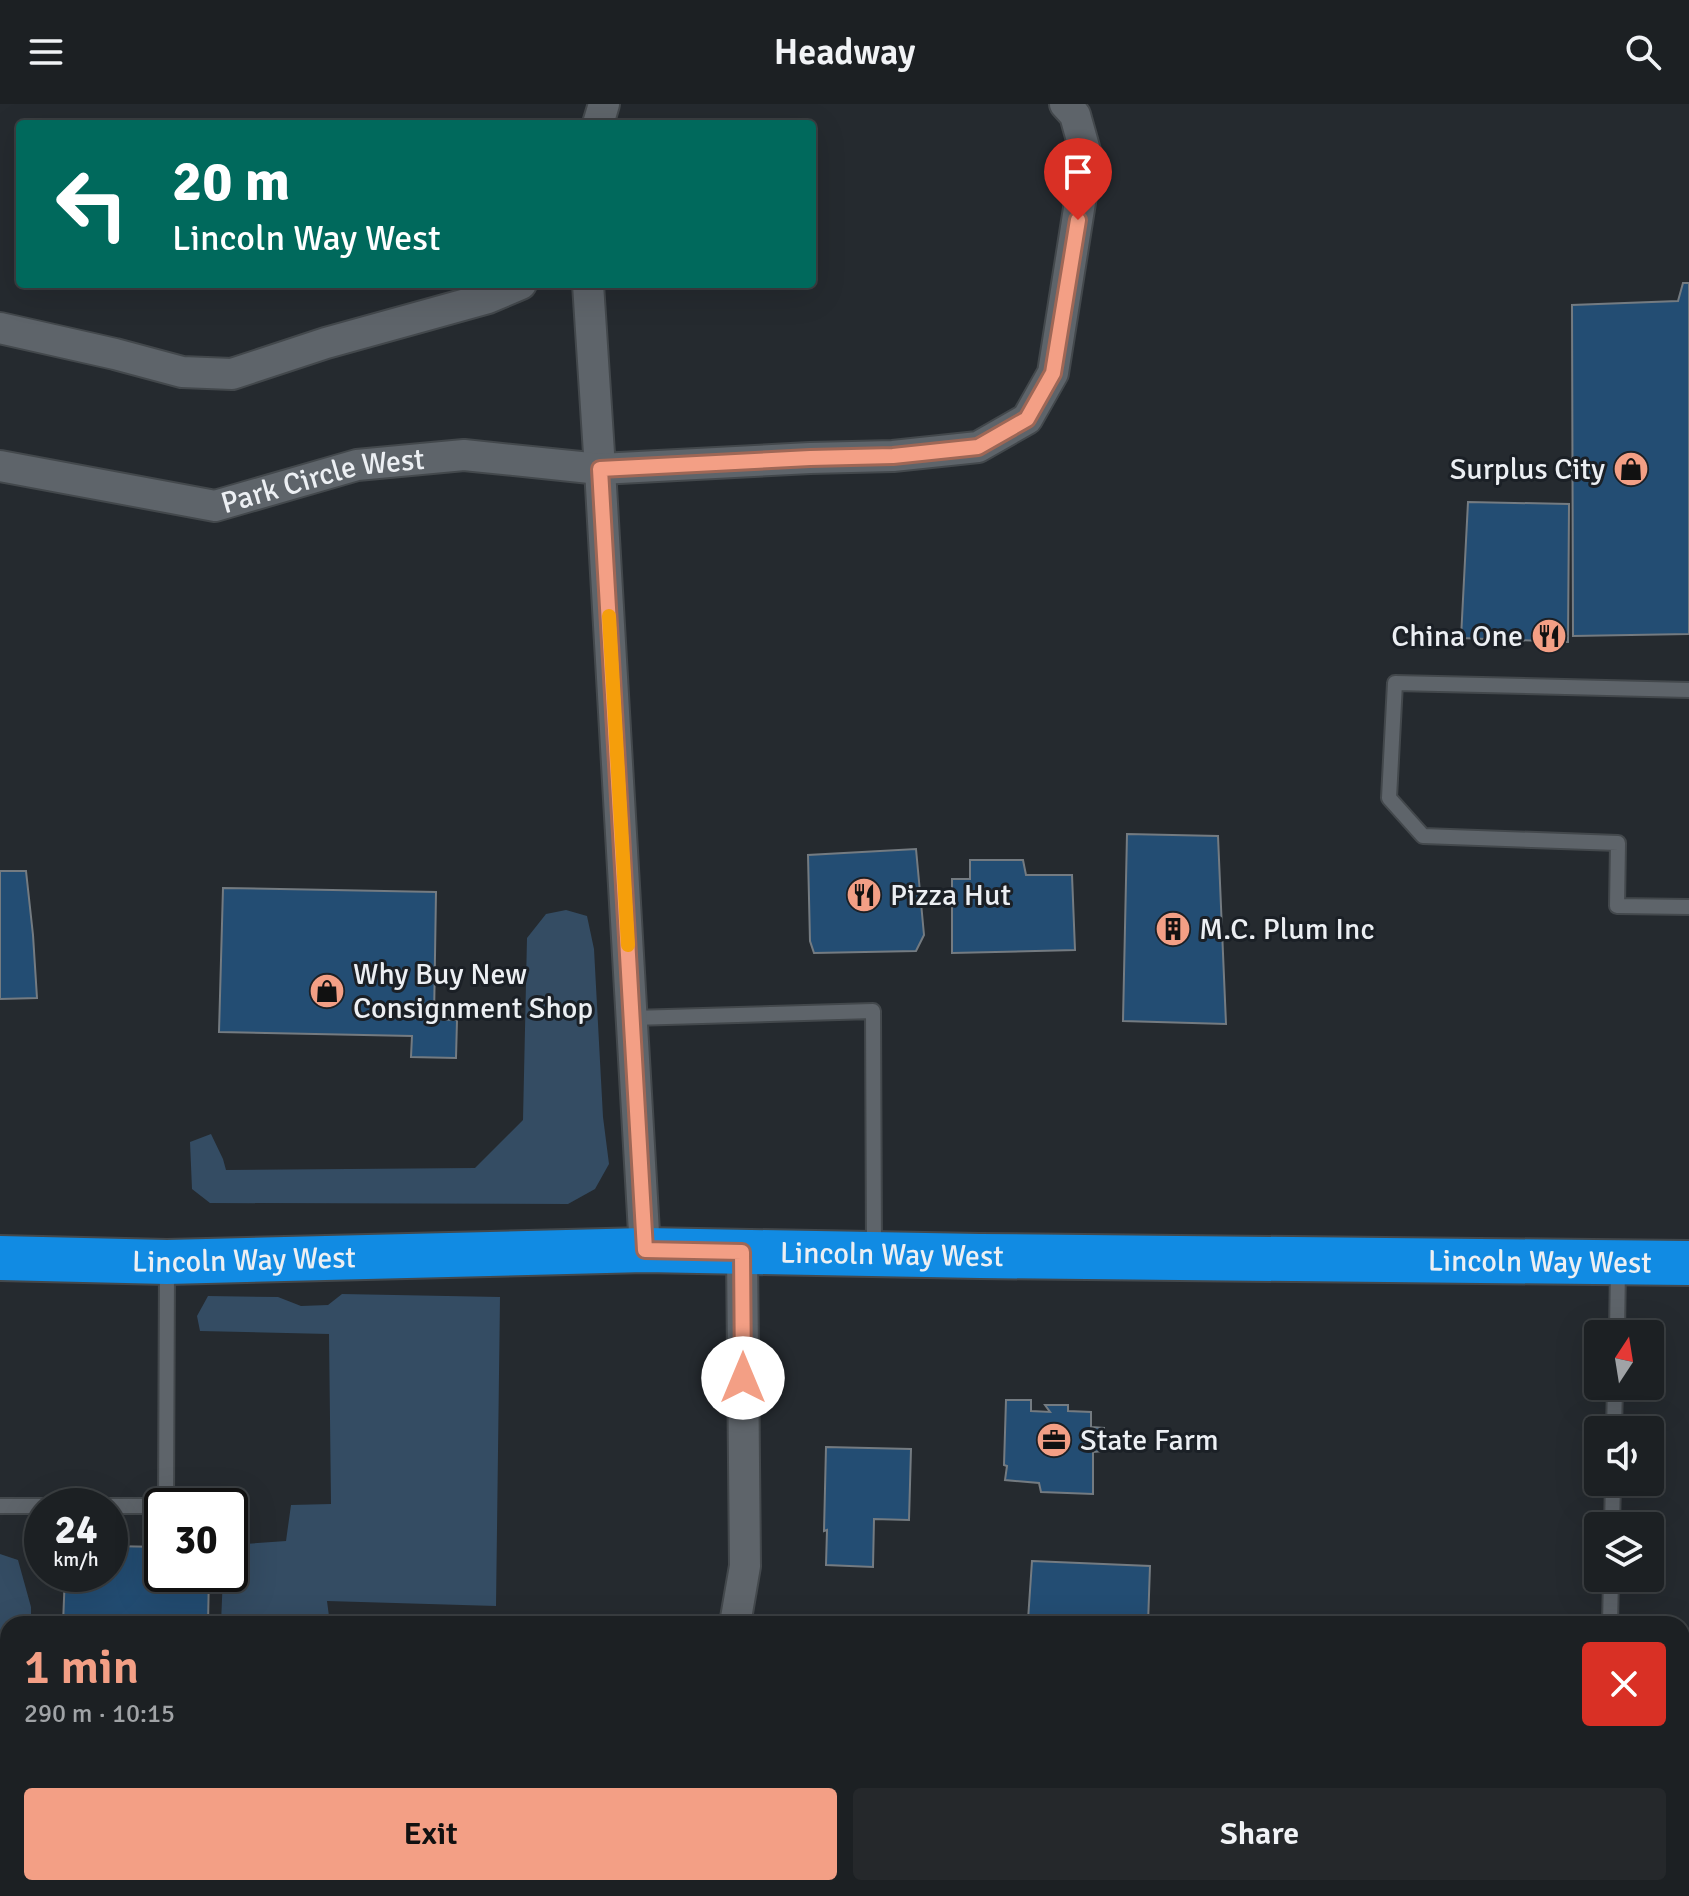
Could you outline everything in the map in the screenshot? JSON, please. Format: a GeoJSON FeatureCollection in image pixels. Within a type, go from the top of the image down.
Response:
{"type":"FeatureCollection","features":[{"type":"Feature","properties":{"kind":"highway","name":"Lincoln Way West"},"geometry":{"type":"LineString","coordinates":[[0,1258],[167,1262],[645,1250],[1689,1263]]}},
{"type":"Feature","properties":{"kind":"street","name":"Park Circle West"},"geometry":{"type":"LineString","coordinates":[[0,466],[215,506],[357,465],[464,455],[600,469],[893,456],[978,447],[1027,419],[1053,373],[1087,158],[1075,115],[1065,104]]}},
{"type":"Feature","properties":{"kind":"street"},"geometry":{"type":"LineString","coordinates":[[0,328],[182,372],[232,374],[326,343],[488,298],[512,288]]}},
{"type":"Feature","properties":{"kind":"street"},"geometry":{"type":"LineString","coordinates":[[588,288],[645,1250]]}},
{"type":"Feature","properties":{"kind":"street"},"geometry":{"type":"LineString","coordinates":[[736,1616],[745,1566],[742,1252]]}},
{"type":"Feature","properties":{"kind":"lane"},"geometry":{"type":"LineString","coordinates":[[1689,690],[1395,683],[1389,798],[1423,836],[1618,843],[1617,906],[1689,907]]}},
{"type":"Feature","properties":{"kind":"lane"},"geometry":{"type":"LineString","coordinates":[[632,1018],[873,1011],[874,1254]]}},
{"type":"Feature","properties":{"kind":"lane"},"geometry":{"type":"LineString","coordinates":[[128,1506],[166,1506],[167,1262]]}},
{"type":"Feature","properties":{"kind":"lane"},"geometry":{"type":"LineString","coordinates":[[1617,1320],[1618,1262]]}},
{"type":"Feature","properties":{"kind":"lane"},"geometry":{"type":"LineString","coordinates":[[0,1506],[24,1506]]}},
{"type":"Feature","properties":{"kind":"lane"},"geometry":{"type":"LineString","coordinates":[[1610,1616],[1611,1592]]}},
{"type":"Feature","properties":{"kind":"shaded area"},"geometry":{"type":"Polygon","coordinates":[[[566,910],[587,916],[594,949],[603,1117],[609,1164],[595,1189],[568,1204],[210,1203],[192,1189],[190,1142],[211,1134],[226,1170],[475,1168],[523,1120],[527,938],[546,914],[566,910]]]}},
{"type":"Feature","properties":{"kind":"shaded area"},"geometry":{"type":"Polygon","coordinates":[[[342,1294],[500,1297],[496,1606],[327,1601],[329,1616],[221,1616],[222,1592],[248,1592],[248,1544],[286,1541],[291,1505],[331,1504],[329,1334],[200,1331],[197,1316],[208,1296],[278,1297],[301,1306],[328,1305],[342,1294]]]}},
{"type":"Feature","properties":{"kind":"shaded area"},"geometry":{"type":"Polygon","coordinates":[[[0,1554],[18,1560],[31,1616],[0,1616],[0,1554]]]}},
{"type":"Feature","properties":{"kind":"building","name":"Surplus City"},"geometry":{"type":"Polygon","coordinates":[[[1683,283],[1689,283],[1689,634],[1573,636],[1572,305],[1678,301],[1683,283]]]}},
{"type":"Feature","properties":{"kind":"building"},"geometry":{"type":"Polygon","coordinates":[[[1468,502],[1569,504],[1568,642],[1461,638],[1468,502]]]}},
{"type":"Feature","properties":{"kind":"building","name":"M.C. Plum Inc"},"geometry":{"type":"Polygon","coordinates":[[[1127,834],[1218,836],[1226,1024],[1123,1021],[1127,834]]]}},
{"type":"Feature","properties":{"kind":"building","name":"Pizza Hut"},"geometry":{"type":"Polygon","coordinates":[[[916,849],[924,935],[916,951],[814,953],[810,941],[808,855],[916,849]]]}},
{"type":"Feature","properties":{"kind":"building"},"geometry":{"type":"Polygon","coordinates":[[[970,860],[1023,860],[1026,875],[1072,875],[1075,950],[952,953],[952,879],[970,879],[970,860]]]}},
{"type":"Feature","properties":{"kind":"building"},"geometry":{"type":"Polygon","coordinates":[[[0,871],[26,871],[37,998],[0,999],[0,871]]]}},
{"type":"Feature","properties":{"kind":"building","name":"Why Buy New Consignment Shop"},"geometry":{"type":"Polygon","coordinates":[[[223,888],[436,892],[434,1019],[457,1020],[456,1058],[411,1057],[412,1036],[219,1032],[223,888]]]}},
{"type":"Feature","properties":{"kind":"building","name":"State Farm"},"geometry":{"type":"Polygon","coordinates":[[[1006,1400],[1031,1400],[1031,1411],[1050,1412],[1045,1405],[1068,1405],[1068,1411],[1091,1412],[1091,1427],[1104,1428],[1103,1451],[1093,1452],[1093,1494],[1041,1492],[1039,1483],[1005,1480],[1006,1400]]]}},
{"type":"Feature","properties":{"kind":"building"},"geometry":{"type":"Polygon","coordinates":[[[826,1447],[911,1449],[909,1520],[874,1519],[873,1567],[826,1565],[826,1447]]]}},
{"type":"Feature","properties":{"kind":"building"},"geometry":{"type":"Polygon","coordinates":[[[128,1546],[144,1547],[144,1592],[209,1592],[208,1616],[63,1616],[64,1592],[128,1592],[128,1546]]]}},
{"type":"Feature","properties":{"kind":"building"},"geometry":{"type":"Polygon","coordinates":[[[1032,1561],[1150,1566],[1148,1616],[1028,1616],[1032,1561]]]}},
{"type":"Feature","properties":{"kind":"slow traffic"},"geometry":{"type":"LineString","coordinates":[[609,616],[628,945]]}},
{"type":"Feature","properties":{"kind":"place","name":"Surplus City"},"geometry":{"type":"Point","coordinates":[1631,469]}},
{"type":"Feature","properties":{"kind":"place","name":"China One"},"geometry":{"type":"Point","coordinates":[1549,636]}},
{"type":"Feature","properties":{"kind":"place","name":"Pizza Hut"},"geometry":{"type":"Point","coordinates":[864,895]}},
{"type":"Feature","properties":{"kind":"place","name":"M.C. Plum Inc"},"geometry":{"type":"Point","coordinates":[1173,929]}},
{"type":"Feature","properties":{"kind":"place","name":"Why Buy New Consignment Shop"},"geometry":{"type":"Point","coordinates":[327,991]}},
{"type":"Feature","properties":{"kind":"place","name":"State Farm"},"geometry":{"type":"Point","coordinates":[1054,1440]}},
{"type":"Feature","properties":{"kind":"route"},"geometry":{"type":"LineString","coordinates":[[743,1378],[742,1252],[645,1250],[600,469],[893,456],[978,447],[1027,419],[1053,373],[1078,220]]}}]}
